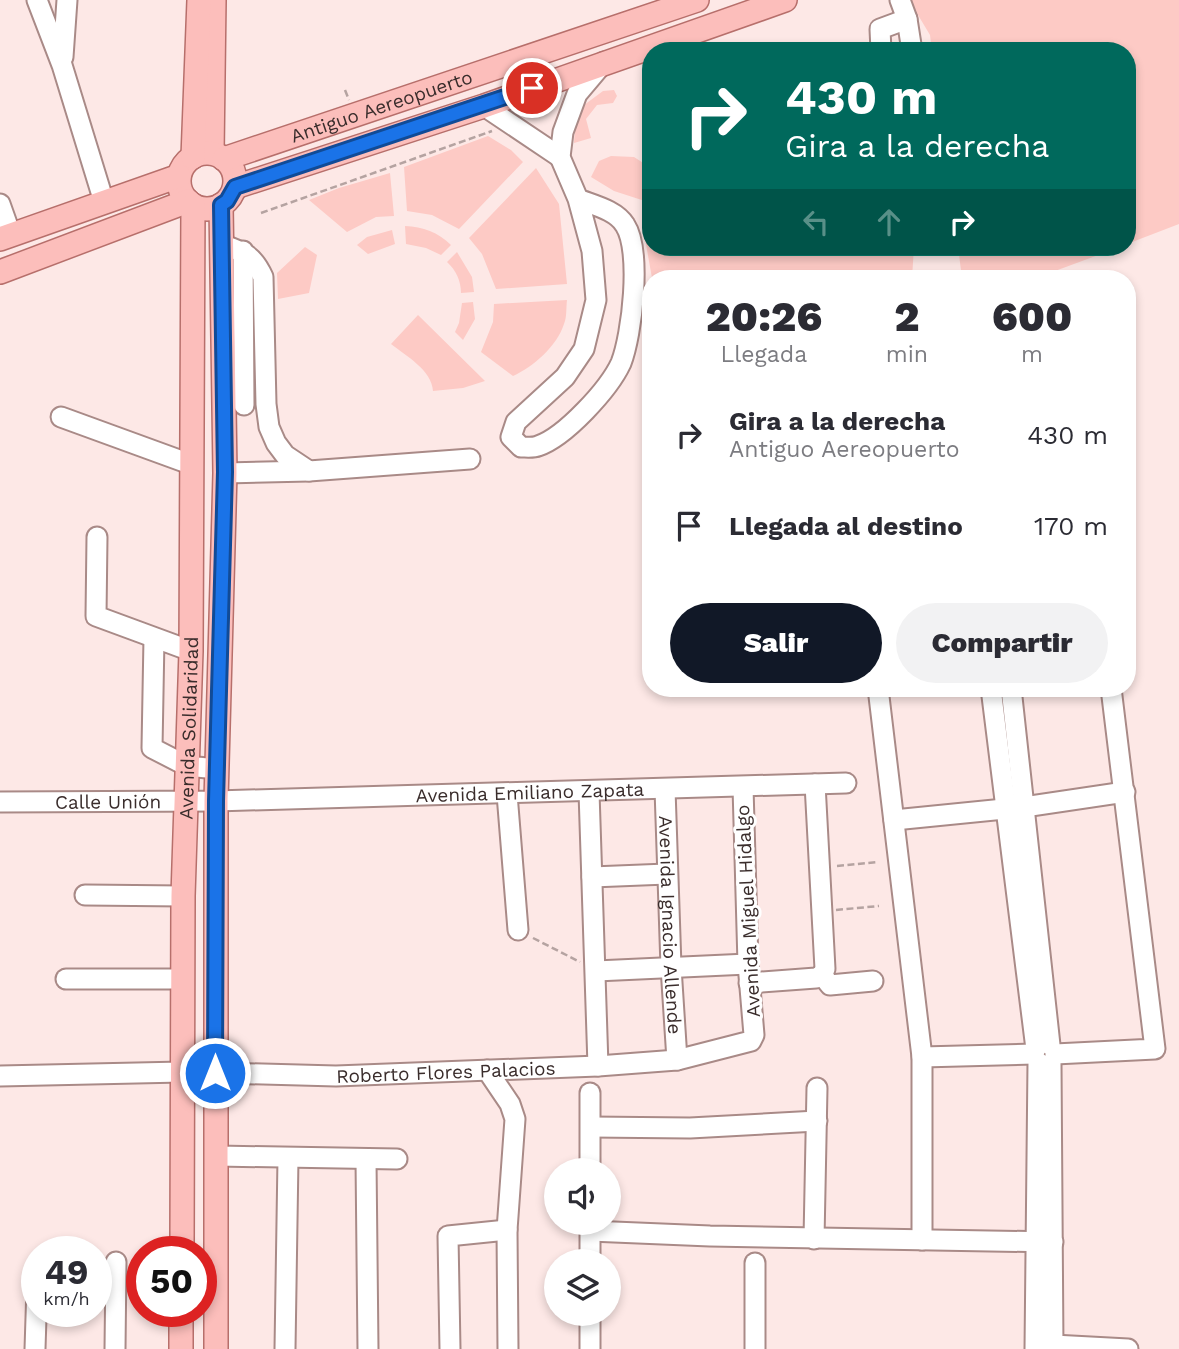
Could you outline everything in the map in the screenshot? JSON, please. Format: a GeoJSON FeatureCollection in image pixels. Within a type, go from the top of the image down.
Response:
{"type":"FeatureCollection","features":[{"type":"Feature","properties":{"kind":"main road"},"geometry":{"type":"LineString","coordinates":[[199,0],[210,156]]}},
{"type":"Feature","properties":{"kind":"main road"},"geometry":{"type":"LineString","coordinates":[[210,156],[214,0]]}},
{"type":"Feature","properties":{"kind":"main road","name":"Antiguo Aereopuerto"},"geometry":{"type":"LineString","coordinates":[[210,156],[697,0]]}},
{"type":"Feature","properties":{"kind":"main road","name":"Antiguo Aereopuerto"},"geometry":{"type":"LineString","coordinates":[[653,42],[736,8],[785,0]]}},
{"type":"Feature","properties":{"kind":"main road","name":"Antiguo Aereopuerto"},"geometry":{"type":"LineString","coordinates":[[228,196],[484,106],[642,46]]}},
{"type":"Feature","properties":{"kind":"main road"},"geometry":{"type":"LineString","coordinates":[[0,272],[190,203],[212,208],[228,196],[234,172],[210,156],[186,162],[179,176],[179,185],[190,203]]}},
{"type":"Feature","properties":{"kind":"main road"},"geometry":{"type":"LineString","coordinates":[[5,237],[179,176]]}},
{"type":"Feature","properties":{"kind":"main road","name":"Avenida Solidaridad"},"geometry":{"type":"LineString","coordinates":[[216,1349],[216,801],[225,472],[234,405],[232,248],[228,196]]}},
{"type":"Feature","properties":{"kind":"main road","name":"Avenida Solidaridad"},"geometry":{"type":"LineString","coordinates":[[182,1236],[183,896],[191,651],[190,203]]}},
{"type":"Feature","properties":{"kind":"main road"},"geometry":{"type":"LineString","coordinates":[[190,503],[224,503]]}},
{"type":"Feature","properties":{"kind":"main road"},"geometry":{"type":"LineString","coordinates":[[181,1327],[181,1349]]}},
{"type":"Feature","properties":{"kind":"street"},"geometry":{"type":"LineString","coordinates":[[37,0],[62,65],[104,202]]}},
{"type":"Feature","properties":{"kind":"street"},"geometry":{"type":"LineString","coordinates":[[62,65],[67,0]]}},
{"type":"Feature","properties":{"kind":"street"},"geometry":{"type":"LineString","coordinates":[[900,0],[907,19],[911,42]]}},
{"type":"Feature","properties":{"kind":"street"},"geometry":{"type":"LineString","coordinates":[[881,42],[880,29],[907,19]]}},
{"type":"Feature","properties":{"kind":"street"},"geometry":{"type":"LineString","coordinates":[[578,200],[611,212],[625,225],[635,275],[633,308],[621,363],[602,393],[562,432],[537,447],[522,447],[511,437],[516,422],[565,377],[584,349],[596,300],[592,251],[578,200],[560,157],[563,132],[577,94],[604,62]]}},
{"type":"Feature","properties":{"kind":"street"},"geometry":{"type":"LineString","coordinates":[[484,106],[560,157]]}},
{"type":"Feature","properties":{"kind":"street"},"geometry":{"type":"LineString","coordinates":[[0,204],[5,237]]}},
{"type":"Feature","properties":{"kind":"street"},"geometry":{"type":"LineString","coordinates":[[232,248],[256,262],[263,277],[269,427],[285,455],[309,471]]}},
{"type":"Feature","properties":{"kind":"street"},"geometry":{"type":"LineString","coordinates":[[234,405],[266,404]]}},
{"type":"Feature","properties":{"kind":"street"},"geometry":{"type":"LineString","coordinates":[[61,417],[190,464]]}},
{"type":"Feature","properties":{"kind":"street"},"geometry":{"type":"LineString","coordinates":[[225,472],[309,471],[470,459]]}},
{"type":"Feature","properties":{"kind":"street"},"geometry":{"type":"LineString","coordinates":[[97,537],[96,616],[191,651]]}},
{"type":"Feature","properties":{"kind":"street"},"geometry":{"type":"LineString","coordinates":[[154,638],[152,748],[187,766],[217,769]]}},
{"type":"Feature","properties":{"kind":"street"},"geometry":{"type":"LineString","coordinates":[[879,697],[922,1057],[922,1240]]}},
{"type":"Feature","properties":{"kind":"street"},"geometry":{"type":"LineString","coordinates":[[993,697],[1015,808],[1044,1054],[1044,1347],[1128,1349]]}},
{"type":"Feature","properties":{"kind":"street"},"geometry":{"type":"LineString","coordinates":[[1011,697],[1015,808]]}},
{"type":"Feature","properties":{"kind":"street"},"geometry":{"type":"LineString","coordinates":[[922,1057],[1155,1049],[1112,697]]}},
{"type":"Feature","properties":{"kind":"street","name":"Avenida Emiliano Zapata"},"geometry":{"type":"LineString","coordinates":[[216,801],[846,783]]}},
{"type":"Feature","properties":{"kind":"street"},"geometry":{"type":"LineString","coordinates":[[596,971],[671,967],[816,978],[822,975],[825,969],[815,784]]}},
{"type":"Feature","properties":{"kind":"street","name":"Avenida Miguel Hidalgo"},"geometry":{"type":"LineString","coordinates":[[677,1060],[751,1041],[754,1035],[748,973],[743,787]]}},
{"type":"Feature","properties":{"kind":"street","name":"Avenida Ignacio Allende"},"geometry":{"type":"LineString","coordinates":[[665,789],[677,1060]]}},
{"type":"Feature","properties":{"kind":"street"},"geometry":{"type":"LineString","coordinates":[[589,792],[598,1066]]}},
{"type":"Feature","properties":{"kind":"street"},"geometry":{"type":"LineString","coordinates":[[894,820],[1015,808],[1125,792]]}},
{"type":"Feature","properties":{"kind":"street"},"geometry":{"type":"LineString","coordinates":[[507,794],[517,930]]}},
{"type":"Feature","properties":{"kind":"street","name":"Calle Unión"},"geometry":{"type":"LineString","coordinates":[[0,802],[216,801]]}},
{"type":"Feature","properties":{"kind":"street"},"geometry":{"type":"LineString","coordinates":[[592,877],[667,874]]}},
{"type":"Feature","properties":{"kind":"street"},"geometry":{"type":"LineString","coordinates":[[85,895],[183,896]]}},
{"type":"Feature","properties":{"kind":"street"},"geometry":{"type":"LineString","coordinates":[[822,975],[831,985],[873,981]]}},
{"type":"Feature","properties":{"kind":"street"},"geometry":{"type":"LineString","coordinates":[[66,979],[183,979]]}},
{"type":"Feature","properties":{"kind":"street","name":"Roberto Flores Palacios"},"geometry":{"type":"LineString","coordinates":[[0,1076],[182,1072],[336,1076],[598,1066],[677,1060]]}},
{"type":"Feature","properties":{"kind":"street"},"geometry":{"type":"LineString","coordinates":[[487,1070],[510,1104],[515,1119],[508,1230],[508,1349]]}},
{"type":"Feature","properties":{"kind":"street"},"geometry":{"type":"LineString","coordinates":[[814,1238],[817,1087]]}},
{"type":"Feature","properties":{"kind":"street"},"geometry":{"type":"LineString","coordinates":[[590,1093],[590,1158]]}},
{"type":"Feature","properties":{"kind":"street"},"geometry":{"type":"LineString","coordinates":[[591,1127],[690,1128],[817,1121]]}},
{"type":"Feature","properties":{"kind":"street"},"geometry":{"type":"LineString","coordinates":[[217,1156],[366,1160],[397,1158]]}},
{"type":"Feature","properties":{"kind":"street"},"geometry":{"type":"LineString","coordinates":[[285,1349],[288,1158]]}},
{"type":"Feature","properties":{"kind":"street"},"geometry":{"type":"LineString","coordinates":[[366,1160],[368,1349]]}},
{"type":"Feature","properties":{"kind":"street"},"geometry":{"type":"LineString","coordinates":[[621,1229],[814,1238],[1045,1241]]}},
{"type":"Feature","properties":{"kind":"street"},"geometry":{"type":"LineString","coordinates":[[450,1349],[447,1236],[508,1230]]}},
{"type":"Feature","properties":{"kind":"street"},"geometry":{"type":"LineString","coordinates":[[115,1349],[116,1262]]}},
{"type":"Feature","properties":{"kind":"street"},"geometry":{"type":"LineString","coordinates":[[755,1263],[755,1349]]}},
{"type":"Feature","properties":{"kind":"street"},"geometry":{"type":"LineString","coordinates":[[590,1326],[590,1349]]}},
{"type":"Feature","properties":{"kind":"street"},"geometry":{"type":"LineString","coordinates":[[35,1349],[36,1327]]}},
{"type":"Feature","properties":{"kind":"path"},"geometry":{"type":"LineString","coordinates":[[261,213],[512,124]]}},
{"type":"Feature","properties":{"kind":"path"},"geometry":{"type":"LineString","coordinates":[[820,867],[878,862]]}},
{"type":"Feature","properties":{"kind":"path"},"geometry":{"type":"LineString","coordinates":[[822,911],[879,906]]}},
{"type":"Feature","properties":{"kind":"path"},"geometry":{"type":"LineString","coordinates":[[517,930],[596,971]]}},
{"type":"Feature","properties":{"kind":"shaded area"},"geometry":{"type":"Polygon","coordinates":[[[909,0],[1179,0],[1179,224],[1136,241],[1136,42],[931,42],[930,35],[909,0]]]}},
{"type":"Feature","properties":{"kind":"shaded area"},"geometry":{"type":"Polygon","coordinates":[[[614,90],[617,96],[613,103],[597,105],[586,119],[591,138],[574,143],[576,111],[603,91],[614,90]]]}},
{"type":"Feature","properties":{"kind":"shaded area"},"geometry":{"type":"Polygon","coordinates":[[[488,136],[511,150],[523,162],[459,229],[432,215],[407,211],[404,167],[488,136]]]}},
{"type":"Feature","properties":{"kind":"shaded area"},"geometry":{"type":"Polygon","coordinates":[[[611,156],[634,157],[642,162],[642,200],[614,191],[591,177],[599,161],[611,156]]]}},
{"type":"Feature","properties":{"kind":"shaded area"},"geometry":{"type":"Polygon","coordinates":[[[536,168],[559,204],[567,284],[496,289],[482,254],[469,238],[536,168]]]}},
{"type":"Feature","properties":{"kind":"shaded area"},"geometry":{"type":"Polygon","coordinates":[[[390,173],[394,216],[376,217],[347,232],[309,200],[339,188],[390,173]]]}},
{"type":"Feature","properties":{"kind":"shaded area"},"geometry":{"type":"Polygon","coordinates":[[[405,226],[430,231],[451,245],[441,255],[426,248],[406,244],[405,226]]]}},
{"type":"Feature","properties":{"kind":"shaded area"},"geometry":{"type":"Polygon","coordinates":[[[392,230],[395,244],[368,254],[357,245],[367,237],[392,230]]]}},
{"type":"Feature","properties":{"kind":"shaded area"},"geometry":{"type":"Polygon","coordinates":[[[305,247],[317,255],[309,293],[278,299],[277,273],[305,247]]]}},
{"type":"Feature","properties":{"kind":"shaded area"},"geometry":{"type":"Polygon","coordinates":[[[457,252],[472,277],[474,292],[461,293],[457,276],[447,262],[457,252]]]}},
{"type":"Feature","properties":{"kind":"shaded area"},"geometry":{"type":"Polygon","coordinates":[[[648,256],[913,256],[913,270],[651,270],[648,256]]]}},
{"type":"Feature","properties":{"kind":"shaded area"},"geometry":{"type":"Polygon","coordinates":[[[959,256],[1096,256],[1058,270],[961,270],[959,256]]]}},
{"type":"Feature","properties":{"kind":"shaded area"},"geometry":{"type":"Polygon","coordinates":[[[567,300],[565,321],[556,340],[543,355],[521,372],[513,376],[481,352],[493,322],[494,304],[567,300]]]}},
{"type":"Feature","properties":{"kind":"shaded area"},"geometry":{"type":"Polygon","coordinates":[[[473,302],[475,319],[463,340],[455,332],[462,303],[473,302]]]}},
{"type":"Feature","properties":{"kind":"shaded area"},"geometry":{"type":"Polygon","coordinates":[[[418,315],[485,381],[463,388],[433,391],[432,383],[423,370],[391,344],[418,315]]]}},
{"type":"Feature","properties":{"kind":"route"},"geometry":{"type":"LineString","coordinates":[[215,1073],[216,801],[225,472],[221,205],[232,195],[235,187],[532,88]]}}]}
